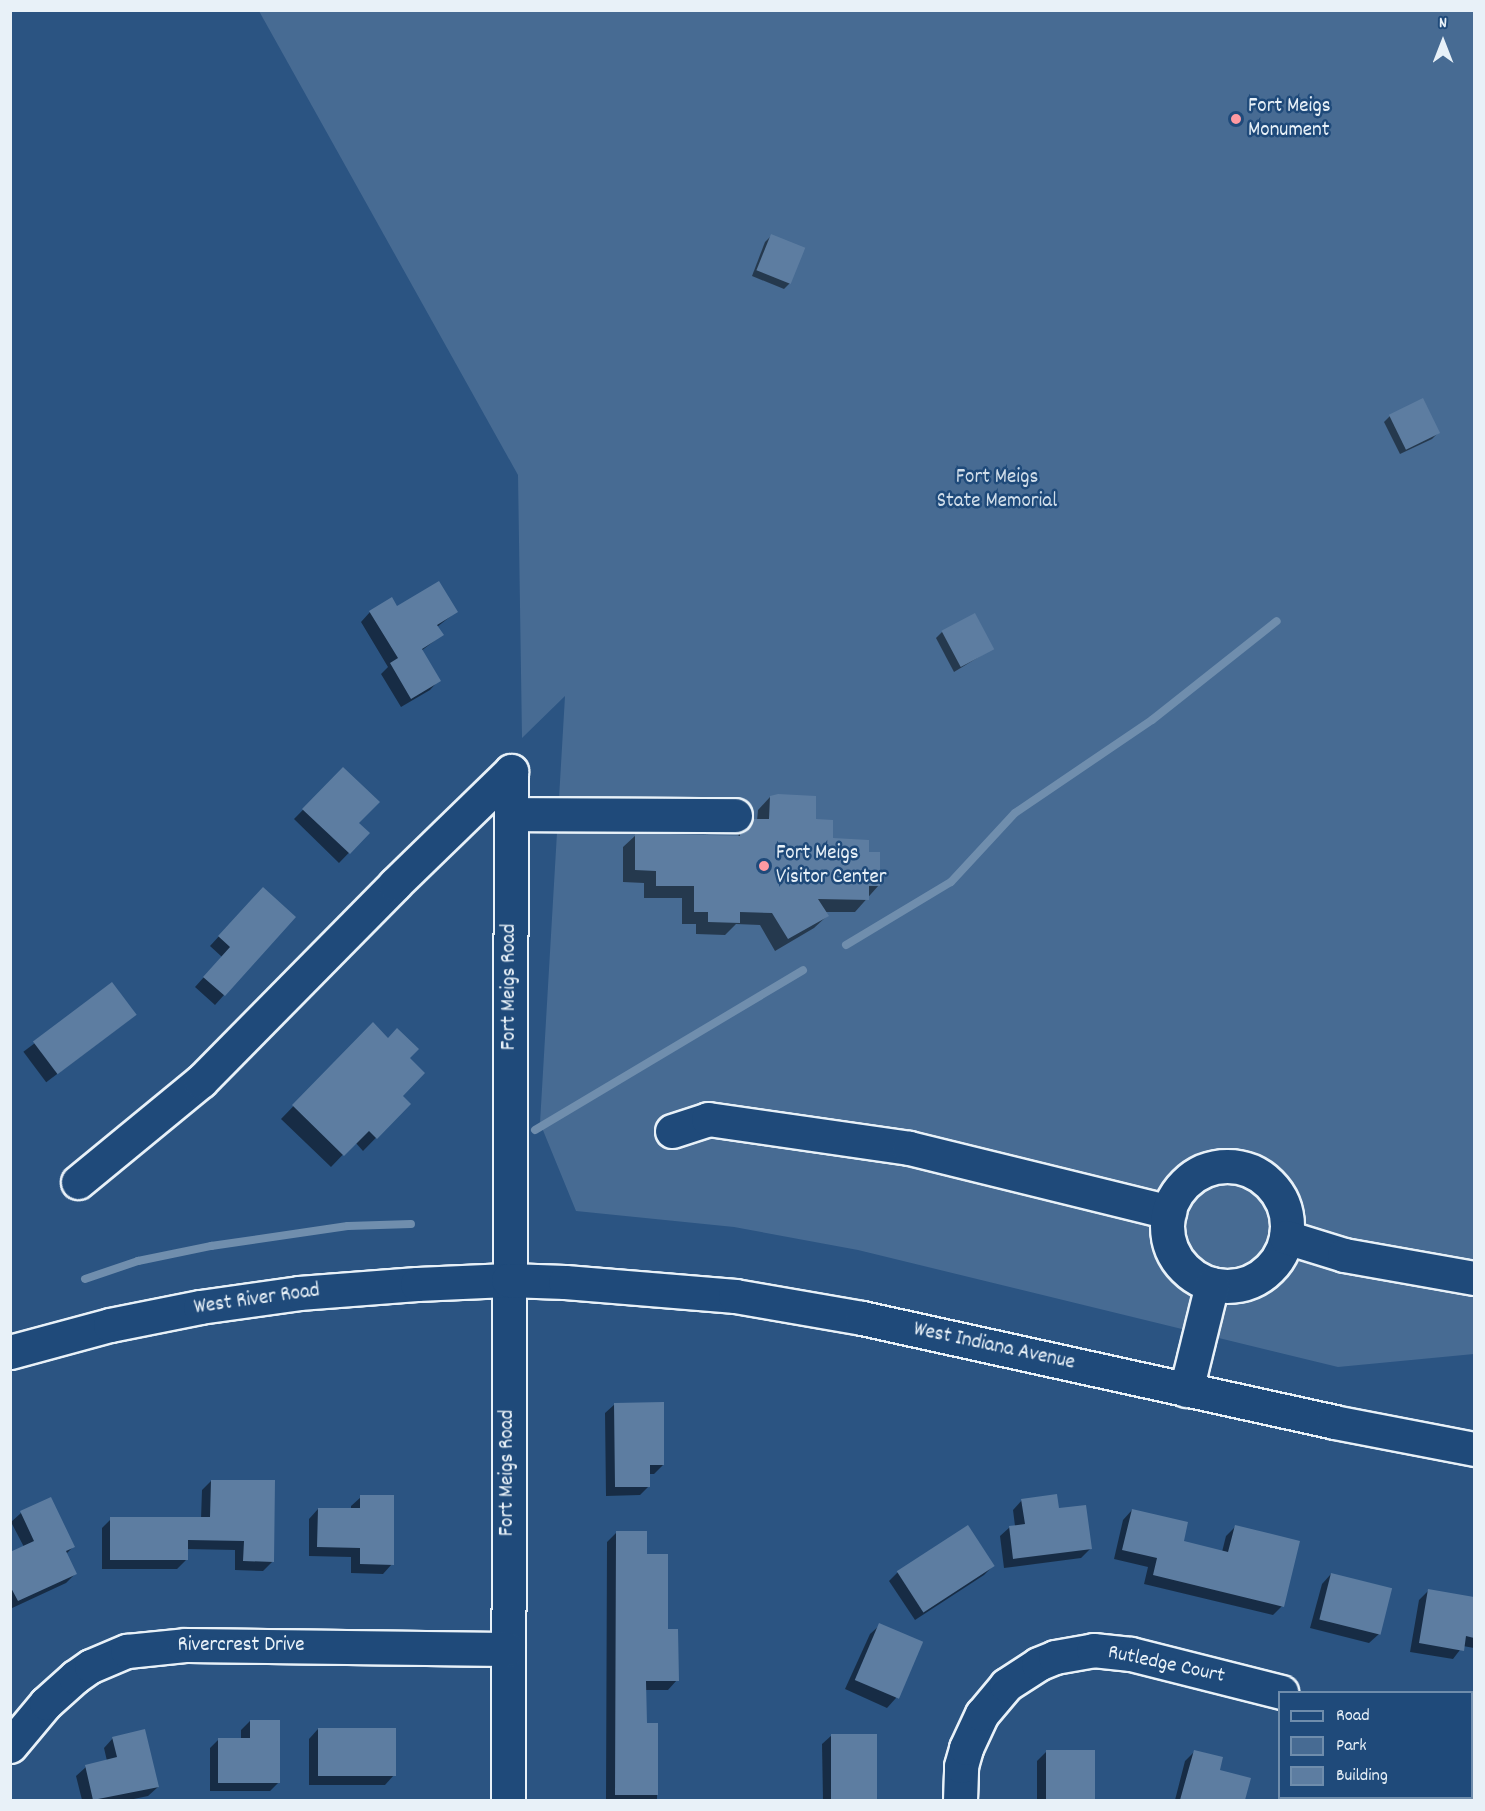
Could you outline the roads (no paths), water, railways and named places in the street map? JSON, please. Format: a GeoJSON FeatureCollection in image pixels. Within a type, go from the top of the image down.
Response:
{"type":"FeatureCollection","features":[{"type":"Feature","properties":{"kind":"street","name":"Fort Meigs Road"},"geometry":{"type":"LineString","coordinates":[[78,1182],[201,1081],[395,884],[511,771],[508,1800]]}},
{"type":"Feature","properties":{"kind":"street"},"geometry":{"type":"LineString","coordinates":[[511,814],[670,823],[735,815]]}},
{"type":"Feature","properties":{"kind":"street"},"geometry":{"type":"LineString","coordinates":[[672,1131],[708,1119],[909,1148],[1169,1212]]}},
{"type":"Feature","properties":{"kind":"street"},"geometry":{"type":"LineString","coordinates":[[1221,1167],[1240,1168],[1257,1174],[1271,1186],[1284,1210],[1286,1237],[1274,1263],[1252,1281],[1234,1286],[1212,1284],[1196,1278],[1182,1266],[1171,1250],[1167,1231],[1169,1212],[1176,1195],[1196,1176],[1221,1167]]}},
{"type":"Feature","properties":{"kind":"street"},"geometry":{"type":"LineString","coordinates":[[1286,1237],[1344,1255],[1474,1278]]}},
{"type":"Feature","properties":{"kind":"street","name":"West River Road"},"geometry":{"type":"LineString","coordinates":[[10,1352],[110,1325],[200,1307],[299,1293],[508,1280]]}},
{"type":"Feature","properties":{"kind":"street","name":"West Indiana Avenue"},"geometry":{"type":"LineString","coordinates":[[508,1280],[608,1285],[735,1296],[862,1318],[1186,1390],[1474,1449]]}},
{"type":"Feature","properties":{"kind":"street"},"geometry":{"type":"LineString","coordinates":[[1186,1390],[1212,1284]]}},
{"type":"Feature","properties":{"kind":"street","name":"Rivercrest Drive"},"geometry":{"type":"LineString","coordinates":[[10,1746],[46,1703],[75,1677],[108,1657],[127,1651],[185,1645],[508,1649]]}},
{"type":"Feature","properties":{"kind":"street","name":"Rutledge Court"},"geometry":{"type":"LineString","coordinates":[[960,1800],[961,1766],[966,1748],[982,1714],[1006,1685],[1038,1664],[1056,1657],[1083,1651],[1112,1651],[1278,1691]]}},
{"type":"Feature","properties":{"kind":"waterway"},"geometry":{"type":"LineString","coordinates":[[846,945],[951,882],[1015,813],[1152,720],[1277,621]]}},
{"type":"Feature","properties":{"kind":"waterway"},"geometry":{"type":"LineString","coordinates":[[535,1130],[803,970]]}},
{"type":"Feature","properties":{"kind":"waterway"},"geometry":{"type":"LineString","coordinates":[[85,1279],[138,1261],[211,1246],[348,1226],[411,1224]]}},
{"type":"Feature","properties":{"kind":"place","name":"Fort Meigs Monument"},"geometry":{"type":"Point","coordinates":[1236,119]}},
{"type":"Feature","properties":{"kind":"place","name":"Fort Meigs Visitor Center"},"geometry":{"type":"Point","coordinates":[764,866]}},
{"type":"Feature","properties":{"kind":"park label","name":"Fort Meigs State Memorial"},"geometry":{"type":"Point","coordinates":[997,490]}}]}
